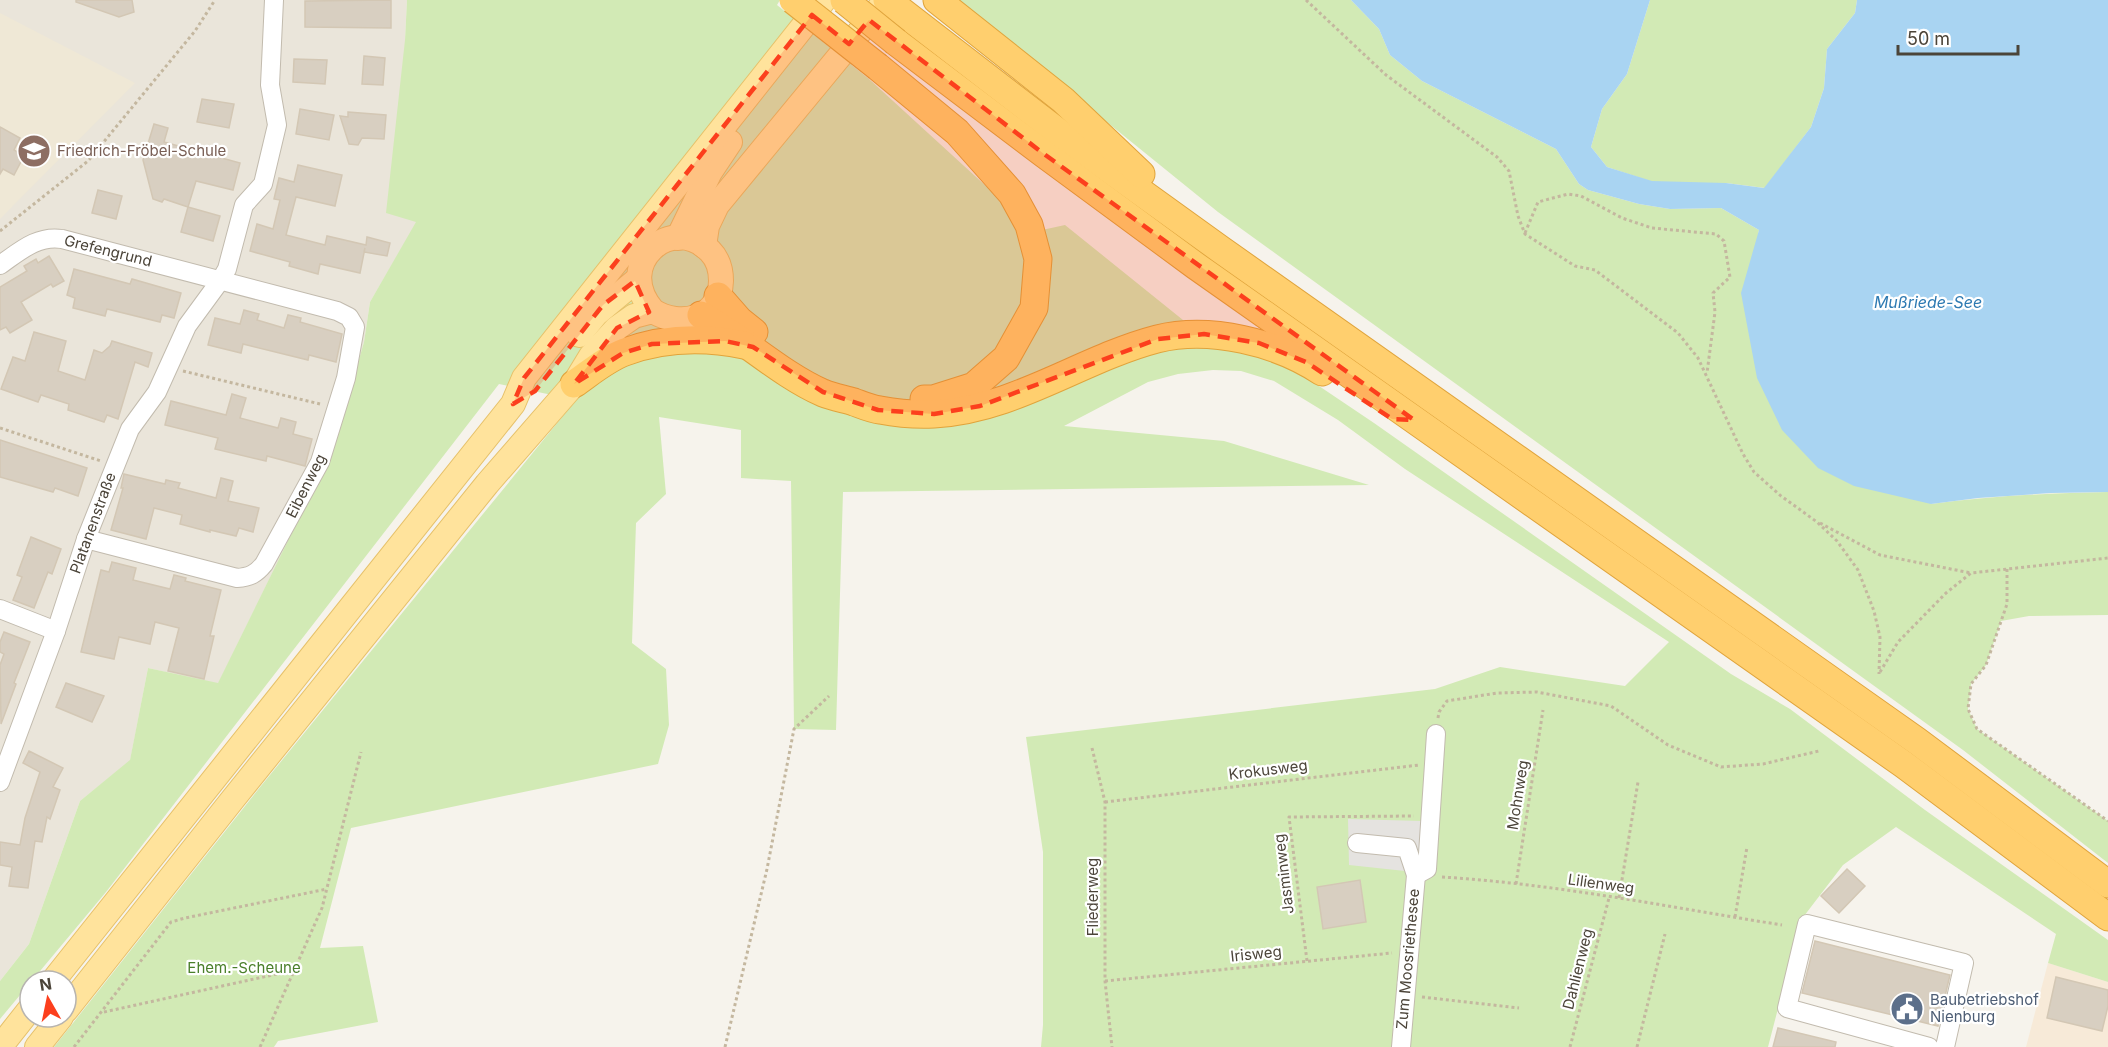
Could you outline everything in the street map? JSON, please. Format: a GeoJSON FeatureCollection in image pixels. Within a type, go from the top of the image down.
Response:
{"type":"FeatureCollection","features":[{"type":"Feature","properties":{"kind":"highway"},"geometry":{"type":"LineString","coordinates":[[709,305],[739,320],[781,354],[829,384],[881,399],[933,399],[974,386],[1006,358],[1034,308],[1038,259],[1029,225],[1012,194],[957,132],[793,0]]}},
{"type":"Feature","properties":{"kind":"highway"},"geometry":{"type":"LineString","coordinates":[[844,0],[1044,154],[1168,245],[1903,764],[2108,917]]}},
{"type":"Feature","properties":{"kind":"highway"},"geometry":{"type":"LineString","coordinates":[[886,0],[1066,138],[1907,734],[2108,884]]}},
{"type":"Feature","properties":{"kind":"highway"},"geometry":{"type":"LineString","coordinates":[[937,0],[1063,100],[1220,249]]}},
{"type":"Feature","properties":{"kind":"highway"},"geometry":{"type":"LineString","coordinates":[[709,305],[727,329],[777,366],[823,392],[878,410],[934,414],[980,406],[1039,386],[1095,361],[1158,339],[1204,334],[1269,346],[1306,362],[1392,419],[1414,420]]}},
{"type":"Feature","properties":{"kind":"highway"},"geometry":{"type":"LineString","coordinates":[[574,384],[599,366],[623,353],[652,344],[693,339],[725,341],[753,347]]}},
{"type":"Feature","properties":{"kind":"main road"},"geometry":{"type":"LineString","coordinates":[[62,969],[513,404],[524,378],[824,0]]}},
{"type":"Feature","properties":{"kind":"main road"},"geometry":{"type":"LineString","coordinates":[[678,238],[710,172],[723,151],[836,0]]}},
{"type":"Feature","properties":{"kind":"main road"},"geometry":{"type":"LineString","coordinates":[[704,246],[707,226],[717,206],[886,0]]}},
{"type":"Feature","properties":{"kind":"main road"},"geometry":{"type":"LineString","coordinates":[[678,238],[692,239],[704,246],[718,263],[721,274],[721,285],[709,305],[689,320],[664,318],[652,311],[640,291],[638,279],[640,267],[646,255],[666,240],[678,238]]}},
{"type":"Feature","properties":{"kind":"main road"},"geometry":{"type":"LineString","coordinates":[[513,404],[535,391],[596,314],[638,279]]}},
{"type":"Feature","properties":{"kind":"main road"},"geometry":{"type":"LineString","coordinates":[[78,995],[472,503],[574,384],[591,356],[617,328],[634,316],[652,311]]}},
{"type":"Feature","properties":{"kind":"main road"},"geometry":{"type":"LineString","coordinates":[[0,1047],[18,1024]]}},
{"type":"Feature","properties":{"kind":"main road"},"geometry":{"type":"LineString","coordinates":[[37,1047],[51,1029]]}},
{"type":"Feature","properties":{"kind":"street","name":"Platanenstraße"},"geometry":{"type":"LineString","coordinates":[[0,782],[114,465],[130,429],[157,392],[187,326],[227,269],[244,205],[263,184],[277,125],[270,85],[274,0]]}},
{"type":"Feature","properties":{"kind":"street","name":"Grefengrund"},"geometry":{"type":"LineString","coordinates":[[0,265],[27,246],[52,237],[220,281]]}},
{"type":"Feature","properties":{"kind":"street","name":"Eibenweg"},"geometry":{"type":"LineString","coordinates":[[86,539],[237,578],[247,578],[256,574],[264,564],[320,462],[346,378],[355,327],[349,317],[337,311],[220,281]]}},
{"type":"Feature","properties":{"kind":"street"},"geometry":{"type":"LineString","coordinates":[[0,609],[56,631]]}},
{"type":"Feature","properties":{"kind":"street","name":"Zum Moosriethesee"},"geometry":{"type":"LineString","coordinates":[[1401,1047],[1416,875],[1427,868],[1436,734]]}},
{"type":"Feature","properties":{"kind":"street"},"geometry":{"type":"LineString","coordinates":[[1357,843],[1407,848],[1416,875]]}},
{"type":"Feature","properties":{"kind":"street"},"geometry":{"type":"LineString","coordinates":[[1929,1047],[1880,1041],[1787,1008],[1807,924],[1965,963],[1945,1047]]}},
{"type":"Feature","properties":{"kind":"path"},"geometry":{"type":"LineString","coordinates":[[0,231],[88,161],[195,31],[215,0]]}},
{"type":"Feature","properties":{"kind":"path"},"geometry":{"type":"LineString","coordinates":[[1306,0],[1386,75],[1497,157],[1509,171],[1518,216],[1525,234],[1575,266],[1595,270],[1678,333],[1698,358],[1743,454],[1754,472],[1781,496],[1817,522],[1880,555],[1971,573],[2108,558]]}},
{"type":"Feature","properties":{"kind":"path"},"geometry":{"type":"LineString","coordinates":[[1525,234],[1538,202],[1568,194],[1581,196],[1622,218],[1652,228],[1716,234],[1724,241],[1730,277],[1713,292],[1715,312],[1706,375]]}},
{"type":"Feature","properties":{"kind":"path"},"geometry":{"type":"LineString","coordinates":[[167,367],[337,409]]}},
{"type":"Feature","properties":{"kind":"path"},"geometry":{"type":"LineString","coordinates":[[0,428],[114,465]]}},
{"type":"Feature","properties":{"kind":"path"},"geometry":{"type":"LineString","coordinates":[[1817,522],[1836,541],[1858,570],[1874,611],[1880,637],[1879,674],[1899,642],[1946,593],[1971,573]]}},
{"type":"Feature","properties":{"kind":"path"},"geometry":{"type":"LineString","coordinates":[[2007,569],[2007,604],[1986,665],[1971,684],[1968,709],[1977,729],[2108,821]]}},
{"type":"Feature","properties":{"kind":"path"},"geometry":{"type":"LineString","coordinates":[[1436,734],[1439,712],[1447,701],[1497,693],[1537,692],[1611,706],[1668,745],[1721,767],[1762,764],[1819,751]]}},
{"type":"Feature","properties":{"kind":"path"},"geometry":{"type":"LineString","coordinates":[[725,1047],[767,869],[794,729],[829,696]]}},
{"type":"Feature","properties":{"kind":"path","name":"Mohnweg"},"geometry":{"type":"LineString","coordinates":[[1516,884],[1543,710]]}},
{"type":"Feature","properties":{"kind":"path","name":"Fliederweg"},"geometry":{"type":"LineString","coordinates":[[1092,748],[1105,802],[1106,981],[1112,1047]]}},
{"type":"Feature","properties":{"kind":"path"},"geometry":{"type":"LineString","coordinates":[[260,1047],[322,908],[361,752]]}},
{"type":"Feature","properties":{"kind":"path","name":"Krokusweg"},"geometry":{"type":"LineString","coordinates":[[1105,802],[1414,765],[1434,765]]}},
{"type":"Feature","properties":{"kind":"path"},"geometry":{"type":"LineString","coordinates":[[1619,898],[1638,782]]}},
{"type":"Feature","properties":{"kind":"path","name":"Jasminweg"},"geometry":{"type":"LineString","coordinates":[[1306,961],[1289,817],[1344,815],[1430,817]]}},
{"type":"Feature","properties":{"kind":"path"},"geometry":{"type":"LineString","coordinates":[[1735,917],[1747,847]]}},
{"type":"Feature","properties":{"kind":"path","name":"Lilienweg"},"geometry":{"type":"LineString","coordinates":[[1416,875],[1516,884],[1619,898],[1782,925]]}},
{"type":"Feature","properties":{"kind":"path"},"geometry":{"type":"LineString","coordinates":[[74,1047],[171,922],[327,889]]}},
{"type":"Feature","properties":{"kind":"path","name":"Dahlienweg"},"geometry":{"type":"LineString","coordinates":[[1570,1047],[1609,897]]}},
{"type":"Feature","properties":{"kind":"path"},"geometry":{"type":"LineString","coordinates":[[1636,1047],[1665,934]]}},
{"type":"Feature","properties":{"kind":"path","name":"Irisweg"},"geometry":{"type":"LineString","coordinates":[[1106,981],[1399,952],[1409,953]]}},
{"type":"Feature","properties":{"kind":"path"},"geometry":{"type":"LineString","coordinates":[[103,1012],[295,970]]}},
{"type":"Feature","properties":{"kind":"path"},"geometry":{"type":"LineString","coordinates":[[1405,995],[1519,1008]]}},
{"type":"Feature","properties":{"kind":"highlighted area"},"geometry":{"type":"Polygon","coordinates":[[[812,15],[849,44],[869,20],[1044,154],[1414,420],[1392,419],[1306,362],[1259,343],[1204,334],[1158,339],[980,406],[934,414],[878,410],[823,392],[753,347],[725,341],[652,344],[623,353],[574,384],[617,328],[649,312],[635,281],[603,305],[535,391],[513,404],[524,378],[812,15]]]}},
{"type":"Feature","properties":{"kind":"shaded area"},"geometry":{"type":"Polygon","coordinates":[[[0,0],[407,0],[405,40],[417,222],[370,302],[364,342],[333,449],[218,684],[148,668],[130,761],[80,801],[29,944],[0,981],[0,0]]]}},
{"type":"Feature","properties":{"kind":"shaded area","name":"Friedrich-Fröbel-Schule"},"geometry":{"type":"Polygon","coordinates":[[[0,13],[135,83],[0,219],[0,13]]]}},
{"type":"Feature","properties":{"kind":"shaded area"},"geometry":{"type":"Polygon","coordinates":[[[1348,819],[1422,821],[1420,864],[1405,871],[1349,865],[1348,819]]]}},
{"type":"Feature","properties":{"kind":"shaded area"},"geometry":{"type":"Polygon","coordinates":[[[2048,963],[2108,982],[2108,1047],[2026,1047],[2048,963]]]}},
{"type":"Feature","properties":{"kind":"green space","name":"Ehem.-Scheune"},"geometry":{"type":"Polygon","coordinates":[[[407,0],[780,0],[777,5],[869,79],[999,198],[1019,235],[1065,225],[1219,349],[1252,354],[1288,368],[1374,423],[1731,674],[1790,709],[1925,810],[2108,940],[2108,982],[2048,963],[2056,934],[1896,827],[1843,865],[1801,920],[1768,1047],[1041,1047],[1043,852],[1026,737],[1435,689],[1500,667],[1625,686],[1669,642],[1405,469],[1338,420],[1274,381],[1241,371],[1213,370],[1178,374],[1148,382],[1064,426],[1224,441],[1369,485],[843,492],[836,730],[794,729],[791,481],[741,478],[741,430],[659,417],[666,494],[636,523],[632,643],[666,669],[669,725],[658,764],[351,828],[320,948],[363,946],[378,1022],[278,1041],[274,1047],[54,1047],[68,1029],[78,1029],[78,1017],[261,786],[576,400],[499,384],[106,892],[42,969],[18,969],[18,997],[0,1019],[0,981],[29,944],[80,801],[130,760],[148,668],[218,683],[333,449],[364,342],[370,302],[416,222],[386,213],[405,40],[407,0]]]}},
{"type":"Feature","properties":{"kind":"green space"},"geometry":{"type":"Polygon","coordinates":[[[956,0],[1351,0],[1379,29],[1390,55],[1422,81],[1556,149],[1579,184],[1588,190],[1639,204],[1670,209],[1721,208],[1759,230],[1758,235],[1931,504],[2020,495],[2108,492],[2108,615],[2029,616],[2001,621],[1986,665],[1971,684],[1968,709],[1977,729],[2108,821],[2108,863],[1963,750],[1218,212],[956,0]]]}},
{"type":"Feature","properties":{"kind":"green space"},"geometry":{"type":"Polygon","coordinates":[[[1650,0],[1857,0],[1855,13],[1827,49],[1824,88],[1811,127],[1765,188],[1726,183],[1656,183],[1607,167],[1591,147],[1602,109],[1627,74],[1650,0]]]}},
{"type":"Feature","properties":{"kind":"water","name":"Mußriede-See"},"geometry":{"type":"Polygon","coordinates":[[[1351,0],[1650,0],[1627,74],[1602,109],[1591,147],[1607,167],[1652,181],[1726,183],[1764,188],[1811,127],[1824,88],[1827,49],[1855,13],[1857,0],[2108,0],[2108,492],[2051,493],[1931,504],[1854,486],[1818,468],[1782,430],[1757,378],[1741,293],[1759,230],[1721,208],[1670,209],[1639,204],[1588,190],[1579,184],[1556,149],[1422,81],[1390,55],[1379,29],[1351,0]]]}},
{"type":"Feature","properties":{"kind":"building"},"geometry":{"type":"Polygon","coordinates":[[[76,0],[132,0],[134,12],[119,17],[76,2],[76,0]]]}},
{"type":"Feature","properties":{"kind":"building"},"geometry":{"type":"Polygon","coordinates":[[[391,0],[391,28],[305,27],[305,1],[391,0]]]}},
{"type":"Feature","properties":{"kind":"building"},"geometry":{"type":"Polygon","coordinates":[[[364,56],[385,58],[383,85],[362,84],[364,56]]]}},
{"type":"Feature","properties":{"kind":"building"},"geometry":{"type":"Polygon","coordinates":[[[294,59],[327,60],[325,84],[293,82],[294,59]]]}},
{"type":"Feature","properties":{"kind":"building"},"geometry":{"type":"Polygon","coordinates":[[[202,99],[234,104],[229,128],[197,122],[202,99]]]}},
{"type":"Feature","properties":{"kind":"building"},"geometry":{"type":"Polygon","coordinates":[[[300,109],[334,115],[329,140],[296,134],[300,109]]]}},
{"type":"Feature","properties":{"kind":"building"},"geometry":{"type":"Polygon","coordinates":[[[348,112],[386,115],[384,139],[362,138],[358,145],[349,144],[340,116],[348,117],[348,112]]]}},
{"type":"Feature","properties":{"kind":"building"},"geometry":{"type":"Polygon","coordinates":[[[154,124],[168,128],[164,142],[240,163],[233,190],[196,181],[188,207],[164,199],[162,202],[153,199],[143,160],[154,124]]]}},
{"type":"Feature","properties":{"kind":"building"},"geometry":{"type":"Polygon","coordinates":[[[0,127],[20,138],[14,150],[24,156],[14,175],[3,169],[0,174],[0,127]]]}},
{"type":"Feature","properties":{"kind":"building"},"geometry":{"type":"Polygon","coordinates":[[[298,165],[342,175],[335,206],[296,197],[286,235],[325,245],[327,236],[366,245],[367,237],[390,243],[387,256],[364,252],[360,273],[320,264],[318,274],[289,266],[290,262],[250,251],[257,224],[273,229],[280,200],[274,199],[279,178],[294,182],[298,165]]]}},
{"type":"Feature","properties":{"kind":"building"},"geometry":{"type":"Polygon","coordinates":[[[98,190],[122,196],[116,219],[92,213],[98,190]]]}},
{"type":"Feature","properties":{"kind":"building"},"geometry":{"type":"Polygon","coordinates":[[[188,207],[220,216],[213,241],[181,232],[188,207]]]}},
{"type":"Feature","properties":{"kind":"building"},"geometry":{"type":"Polygon","coordinates":[[[49,256],[64,281],[53,287],[51,284],[21,302],[32,320],[10,333],[6,327],[0,330],[0,287],[27,271],[24,266],[36,259],[38,263],[49,256]]]}},
{"type":"Feature","properties":{"kind":"building"},"geometry":{"type":"Polygon","coordinates":[[[74,269],[130,284],[132,279],[181,293],[174,318],[162,315],[160,322],[107,309],[105,316],[73,308],[75,298],[67,295],[74,269]]]}},
{"type":"Feature","properties":{"kind":"building"},"geometry":{"type":"Polygon","coordinates":[[[244,310],[259,314],[257,320],[284,328],[288,315],[301,318],[300,322],[342,334],[336,362],[309,355],[308,360],[243,344],[241,353],[208,345],[215,318],[240,324],[244,310]]]}},
{"type":"Feature","properties":{"kind":"building"},"geometry":{"type":"Polygon","coordinates":[[[34,332],[66,341],[58,371],[85,380],[94,350],[102,353],[112,341],[152,353],[148,367],[135,362],[118,419],[107,415],[104,422],[68,410],[69,404],[41,395],[38,402],[1,389],[13,357],[25,361],[34,332]]]}},
{"type":"Feature","properties":{"kind":"building"},"geometry":{"type":"Polygon","coordinates":[[[232,394],[246,398],[240,418],[278,428],[281,418],[296,422],[293,434],[312,439],[305,466],[267,456],[266,461],[215,449],[218,438],[165,425],[171,401],[226,415],[232,394]]]}},
{"type":"Feature","properties":{"kind":"building"},"geometry":{"type":"Polygon","coordinates":[[[0,440],[87,468],[78,496],[55,488],[53,492],[0,477],[0,440]]]}},
{"type":"Feature","properties":{"kind":"building"},"geometry":{"type":"Polygon","coordinates":[[[124,474],[165,484],[166,480],[180,483],[178,488],[216,498],[221,478],[233,481],[228,501],[259,508],[253,532],[239,528],[236,536],[210,530],[210,532],[180,524],[182,515],[154,508],[146,539],[111,530],[123,488],[121,488],[124,474]]]}},
{"type":"Feature","properties":{"kind":"building"},"geometry":{"type":"Polygon","coordinates":[[[31,537],[61,549],[52,574],[48,572],[34,608],[13,600],[22,577],[17,575],[31,537]]]}},
{"type":"Feature","properties":{"kind":"building"},"geometry":{"type":"Polygon","coordinates":[[[112,562],[136,568],[133,580],[170,589],[174,575],[186,578],[185,581],[221,590],[210,636],[214,636],[204,679],[168,671],[179,628],[155,622],[150,644],[119,637],[114,659],[81,652],[101,570],[109,572],[112,562]]]}},
{"type":"Feature","properties":{"kind":"building"},"geometry":{"type":"Polygon","coordinates":[[[4,632],[30,642],[1,724],[0,665],[4,654],[0,652],[0,642],[4,632]]]}},
{"type":"Feature","properties":{"kind":"building"},"geometry":{"type":"Polygon","coordinates":[[[66,683],[104,696],[92,722],[56,707],[66,683]]]}},
{"type":"Feature","properties":{"kind":"building"},"geometry":{"type":"Polygon","coordinates":[[[29,751],[63,768],[53,787],[60,790],[50,819],[47,817],[42,842],[35,841],[28,888],[9,886],[12,867],[0,865],[0,842],[20,845],[25,818],[40,772],[23,763],[29,751]]]}},
{"type":"Feature","properties":{"kind":"building"},"geometry":{"type":"Polygon","coordinates":[[[1847,869],[1865,886],[1839,913],[1821,896],[1847,869]]]}},
{"type":"Feature","properties":{"kind":"building"},"geometry":{"type":"Polygon","coordinates":[[[1360,880],[1366,922],[1323,929],[1317,887],[1360,880]]]}},
{"type":"Feature","properties":{"kind":"building"},"geometry":{"type":"Polygon","coordinates":[[[1815,941],[1950,975],[1938,1026],[1802,993],[1815,941]]]}},
{"type":"Feature","properties":{"kind":"building"},"geometry":{"type":"Polygon","coordinates":[[[2056,977],[2108,990],[2108,1006],[2102,1031],[2047,1018],[2056,977]]]}},
{"type":"Feature","properties":{"kind":"building"},"geometry":{"type":"Polygon","coordinates":[[[1778,1028],[1836,1042],[1835,1047],[1773,1047],[1778,1028]]]}},
{"type":"Feature","properties":{"kind":"place","name":"Friedrich-Fröbel-Schule"},"geometry":{"type":"Point","coordinates":[34,151]}},
{"type":"Feature","properties":{"kind":"place","name":"Baubetriebshof Nienburg"},"geometry":{"type":"Point","coordinates":[1907,1009]}}]}
